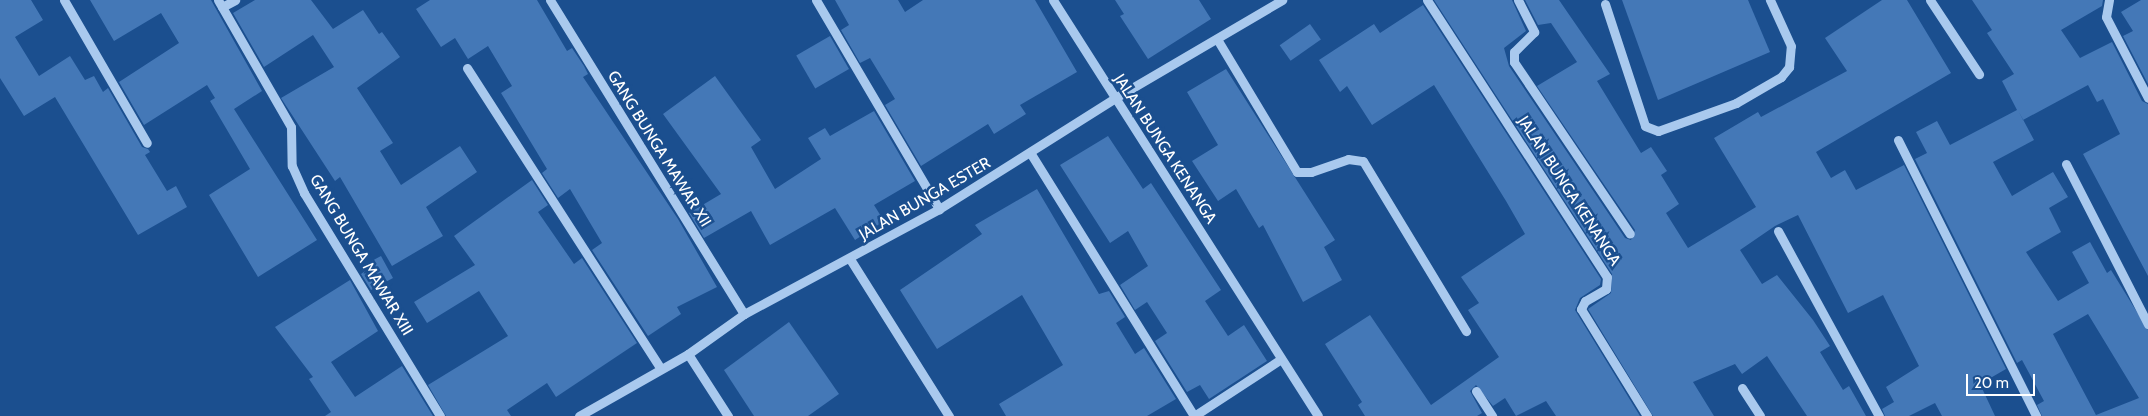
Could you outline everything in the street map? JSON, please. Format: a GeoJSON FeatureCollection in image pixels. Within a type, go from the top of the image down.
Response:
{"type":"FeatureCollection","features":[{"type":"Feature","properties":{"kind":"street"},"geometry":{"type":"LineString","coordinates":[[64,0],[147,143]]}},
{"type":"Feature","properties":{"kind":"street"},"geometry":{"type":"LineString","coordinates":[[220,4],[235,0]]}},
{"type":"Feature","properties":{"kind":"street","name":"GANG BUNGA MAWAR XII"},"geometry":{"type":"LineString","coordinates":[[550,0],[744,314]]}},
{"type":"Feature","properties":{"kind":"street"},"geometry":{"type":"LineString","coordinates":[[816,0],[939,209]]}},
{"type":"Feature","properties":{"kind":"street","name":"JALAN BUNGA KENANGA"},"geometry":{"type":"LineString","coordinates":[[1053,0],[1318,416]]}},
{"type":"Feature","properties":{"kind":"street","name":"JALAN BUNGA ESTER"},"geometry":{"type":"LineString","coordinates":[[579,416],[660,367],[688,354],[744,314],[850,259],[939,209],[1031,154],[1115,98],[1282,0]]}},
{"type":"Feature","properties":{"kind":"street","name":"JALAN BUNGA KENANGA"},"geometry":{"type":"LineString","coordinates":[[1427,0],[1610,281],[1606,289],[1584,301],[1581,309],[1646,416]]}},
{"type":"Feature","properties":{"kind":"street"},"geometry":{"type":"LineString","coordinates":[[1518,0],[1534,32],[1514,52],[1514,62],[1630,234]]}},
{"type":"Feature","properties":{"kind":"street"},"geometry":{"type":"LineString","coordinates":[[1605,4],[1646,126],[1658,131],[1736,103],[1781,77],[1789,67],[1791,46],[1770,0]]}},
{"type":"Feature","properties":{"kind":"street"},"geometry":{"type":"LineString","coordinates":[[1930,0],[1979,74]]}},
{"type":"Feature","properties":{"kind":"street"},"geometry":{"type":"LineString","coordinates":[[2109,0],[2106,17],[2148,98]]}},
{"type":"Feature","properties":{"kind":"street","name":"GANG BUNGA MAWAR XIII"},"geometry":{"type":"LineString","coordinates":[[220,4],[291,127],[292,166],[304,193],[440,416]]}},
{"type":"Feature","properties":{"kind":"street"},"geometry":{"type":"LineString","coordinates":[[1217,39],[1297,172],[1311,172],[1348,159],[1363,161],[1466,331]]}},
{"type":"Feature","properties":{"kind":"street"},"geometry":{"type":"LineString","coordinates":[[467,68],[660,367]]}},
{"type":"Feature","properties":{"kind":"street"},"geometry":{"type":"LineString","coordinates":[[1898,140],[2036,416]]}},
{"type":"Feature","properties":{"kind":"street"},"geometry":{"type":"LineString","coordinates":[[1031,154],[1194,416],[1281,359]]}},
{"type":"Feature","properties":{"kind":"street"},"geometry":{"type":"LineString","coordinates":[[2066,164],[2148,324]]}},
{"type":"Feature","properties":{"kind":"street"},"geometry":{"type":"LineString","coordinates":[[1778,231],[1879,416]]}},
{"type":"Feature","properties":{"kind":"street"},"geometry":{"type":"LineString","coordinates":[[850,259],[949,416]]}},
{"type":"Feature","properties":{"kind":"street"},"geometry":{"type":"LineString","coordinates":[[688,354],[728,416]]}},
{"type":"Feature","properties":{"kind":"street"},"geometry":{"type":"LineString","coordinates":[[1742,388],[1760,416]]}},
{"type":"Feature","properties":{"kind":"street"},"geometry":{"type":"LineString","coordinates":[[1476,391],[1492,416]]}},
{"type":"Feature","properties":{"kind":"building"},"geometry":{"type":"Polygon","coordinates":[[[0,0],[31,0],[43,20],[15,37],[39,76],[70,56],[85,80],[94,76],[103,92],[108,88],[142,147],[150,152],[145,155],[167,191],[176,186],[187,207],[138,235],[55,97],[24,116],[0,78],[0,0]]]}},
{"type":"Feature","properties":{"kind":"building"},"geometry":{"type":"Polygon","coordinates":[[[90,0],[211,0],[262,91],[234,109],[317,240],[258,277],[209,195],[250,169],[210,101],[215,98],[207,85],[144,125],[119,82],[179,43],[161,13],[114,41],[90,0]]]}},
{"type":"Feature","properties":{"kind":"building"},"geometry":{"type":"Polygon","coordinates":[[[255,0],[311,0],[333,29],[363,10],[379,34],[382,32],[400,57],[357,88],[393,143],[380,151],[401,185],[460,146],[477,172],[426,207],[443,236],[392,266],[340,177],[335,181],[281,98],[334,67],[313,35],[264,67],[233,13],[255,0]]]}},
{"type":"Feature","properties":{"kind":"building"},"geometry":{"type":"Polygon","coordinates":[[[430,0],[537,0],[567,51],[572,48],[584,66],[588,74],[583,77],[678,219],[717,287],[677,307],[681,314],[648,336],[592,250],[602,243],[570,189],[558,198],[542,173],[547,169],[501,93],[512,86],[488,46],[468,59],[455,38],[441,47],[416,9],[430,0]]]}},
{"type":"Feature","properties":{"kind":"building"},"geometry":{"type":"Polygon","coordinates":[[[835,0],[898,0],[905,12],[923,0],[1035,0],[1077,72],[1020,105],[1026,114],[994,134],[988,124],[921,166],[885,105],[895,99],[870,58],[860,63],[841,30],[849,25],[835,0]]]}},
{"type":"Feature","properties":{"kind":"building"},"geometry":{"type":"Polygon","coordinates":[[[1115,0],[1199,0],[1211,19],[1148,59],[1120,16],[1124,14],[1115,0]]]}},
{"type":"Feature","properties":{"kind":"building"},"geometry":{"type":"Polygon","coordinates":[[[1434,0],[1512,0],[1526,31],[1504,48],[1509,66],[1625,238],[1631,240],[1635,230],[1537,86],[1577,62],[1551,23],[1538,25],[1525,0],[1559,0],[1610,74],[1597,81],[1641,153],[1651,147],[1667,171],[1661,175],[1679,204],[1666,213],[1688,248],[1756,207],[1714,138],[1758,112],[1761,117],[1847,71],[1825,38],[1882,0],[1907,0],[1951,73],[1816,152],[1831,178],[1845,170],[1856,190],[1904,165],[2006,369],[1980,384],[1995,416],[1942,416],[1935,403],[1909,416],[1885,416],[1882,409],[1894,402],[1886,387],[1919,366],[1883,295],[1848,313],[1798,215],[1775,226],[1740,250],[1762,284],[1777,275],[1813,320],[1830,346],[1820,352],[1843,390],[1849,386],[1866,416],[1807,416],[1767,356],[1742,374],[1735,364],[1693,382],[1714,416],[1653,416],[1588,309],[1611,293],[1612,274],[1434,0]]]}},
{"type":"Feature","properties":{"kind":"building"},"geometry":{"type":"Polygon","coordinates":[[[1622,0],[1748,0],[1770,52],[1658,100],[1622,0]]]}},
{"type":"Feature","properties":{"kind":"building"},"geometry":{"type":"Polygon","coordinates":[[[1972,0],[2103,0],[2102,6],[2061,30],[2080,58],[2112,42],[2142,101],[2148,104],[2148,276],[2083,154],[2120,134],[2103,99],[2097,102],[2088,85],[2023,120],[2034,140],[1993,162],[2012,196],[2053,172],[2068,197],[2049,208],[2061,232],[2026,252],[2058,301],[2089,283],[2072,252],[2090,242],[2107,273],[2111,270],[2148,330],[2148,416],[2042,416],[2037,405],[2044,401],[2022,360],[2017,363],[1915,159],[1927,153],[1916,132],[1937,121],[1950,145],[2017,110],[2002,81],[2014,74],[1987,33],[1992,30],[1972,0]],[[2088,314],[2053,334],[2096,415],[2139,398],[2088,314]]]}},
{"type":"Feature","properties":{"kind":"building"},"geometry":{"type":"Polygon","coordinates":[[[2141,0],[2148,0],[2148,84],[2123,36],[2133,31],[2121,12],[2141,0]]]}},
{"type":"Feature","properties":{"kind":"building"},"geometry":{"type":"Polygon","coordinates":[[[1423,5],[1601,279],[1600,285],[1580,298],[1575,310],[1640,416],[1556,416],[1546,401],[1516,416],[1505,398],[1493,406],[1476,385],[1470,391],[1482,413],[1477,416],[1365,416],[1358,405],[1362,402],[1325,344],[1370,315],[1431,405],[1499,357],[1468,310],[1479,303],[1461,277],[1525,234],[1506,201],[1434,85],[1372,125],[1347,86],[1340,92],[1319,60],[1374,24],[1380,33],[1423,5]]]}},
{"type":"Feature","properties":{"kind":"building"},"geometry":{"type":"Polygon","coordinates":[[[1310,24],[1321,40],[1291,61],[1280,45],[1310,24]]]}},
{"type":"Feature","properties":{"kind":"building"},"geometry":{"type":"Polygon","coordinates":[[[830,36],[849,69],[815,88],[796,56],[830,36]]]}},
{"type":"Feature","properties":{"kind":"building"},"geometry":{"type":"Polygon","coordinates":[[[1226,69],[1335,240],[1324,247],[1342,280],[1303,302],[1263,225],[1259,228],[1236,189],[1218,201],[1192,161],[1218,145],[1187,92],[1226,69]]]}},
{"type":"Feature","properties":{"kind":"building"},"geometry":{"type":"Polygon","coordinates":[[[715,76],[761,140],[751,147],[775,189],[821,159],[808,138],[825,128],[830,136],[874,111],[915,181],[874,205],[884,221],[855,240],[835,208],[770,245],[751,211],[704,238],[689,213],[721,194],[663,114],[715,76]]]}},
{"type":"Feature","properties":{"kind":"building"},"geometry":{"type":"Polygon","coordinates":[[[1108,136],[1143,189],[1151,183],[1221,290],[1205,301],[1228,336],[1244,325],[1267,361],[1209,399],[1200,385],[1187,392],[1155,341],[1167,333],[1147,302],[1135,310],[1120,285],[1148,266],[1128,231],[1110,243],[1060,165],[1108,136]]]}},
{"type":"Feature","properties":{"kind":"building"},"geometry":{"type":"Polygon","coordinates":[[[532,180],[548,205],[538,212],[574,264],[582,258],[637,343],[556,397],[547,383],[507,410],[511,416],[446,416],[428,385],[508,336],[479,291],[427,323],[414,302],[475,265],[454,236],[532,180]]]}},
{"type":"Feature","properties":{"kind":"building"},"geometry":{"type":"Polygon","coordinates":[[[1037,189],[1099,294],[1109,291],[1125,317],[1116,323],[1135,354],[1144,348],[1176,399],[1147,416],[1006,416],[999,404],[1063,365],[1022,295],[937,349],[900,290],[982,234],[975,225],[1037,189]]]}},
{"type":"Feature","properties":{"kind":"building"},"geometry":{"type":"Polygon","coordinates":[[[381,256],[393,278],[371,290],[361,274],[368,269],[366,264],[381,256]]]}},
{"type":"Feature","properties":{"kind":"building"},"geometry":{"type":"Polygon","coordinates":[[[350,280],[378,331],[331,362],[355,397],[402,366],[433,416],[325,416],[331,412],[309,379],[313,377],[275,327],[350,280]]]}},
{"type":"Feature","properties":{"kind":"building"},"geometry":{"type":"Polygon","coordinates":[[[789,322],[839,394],[808,416],[754,416],[724,370],[789,322]]]}}]}
